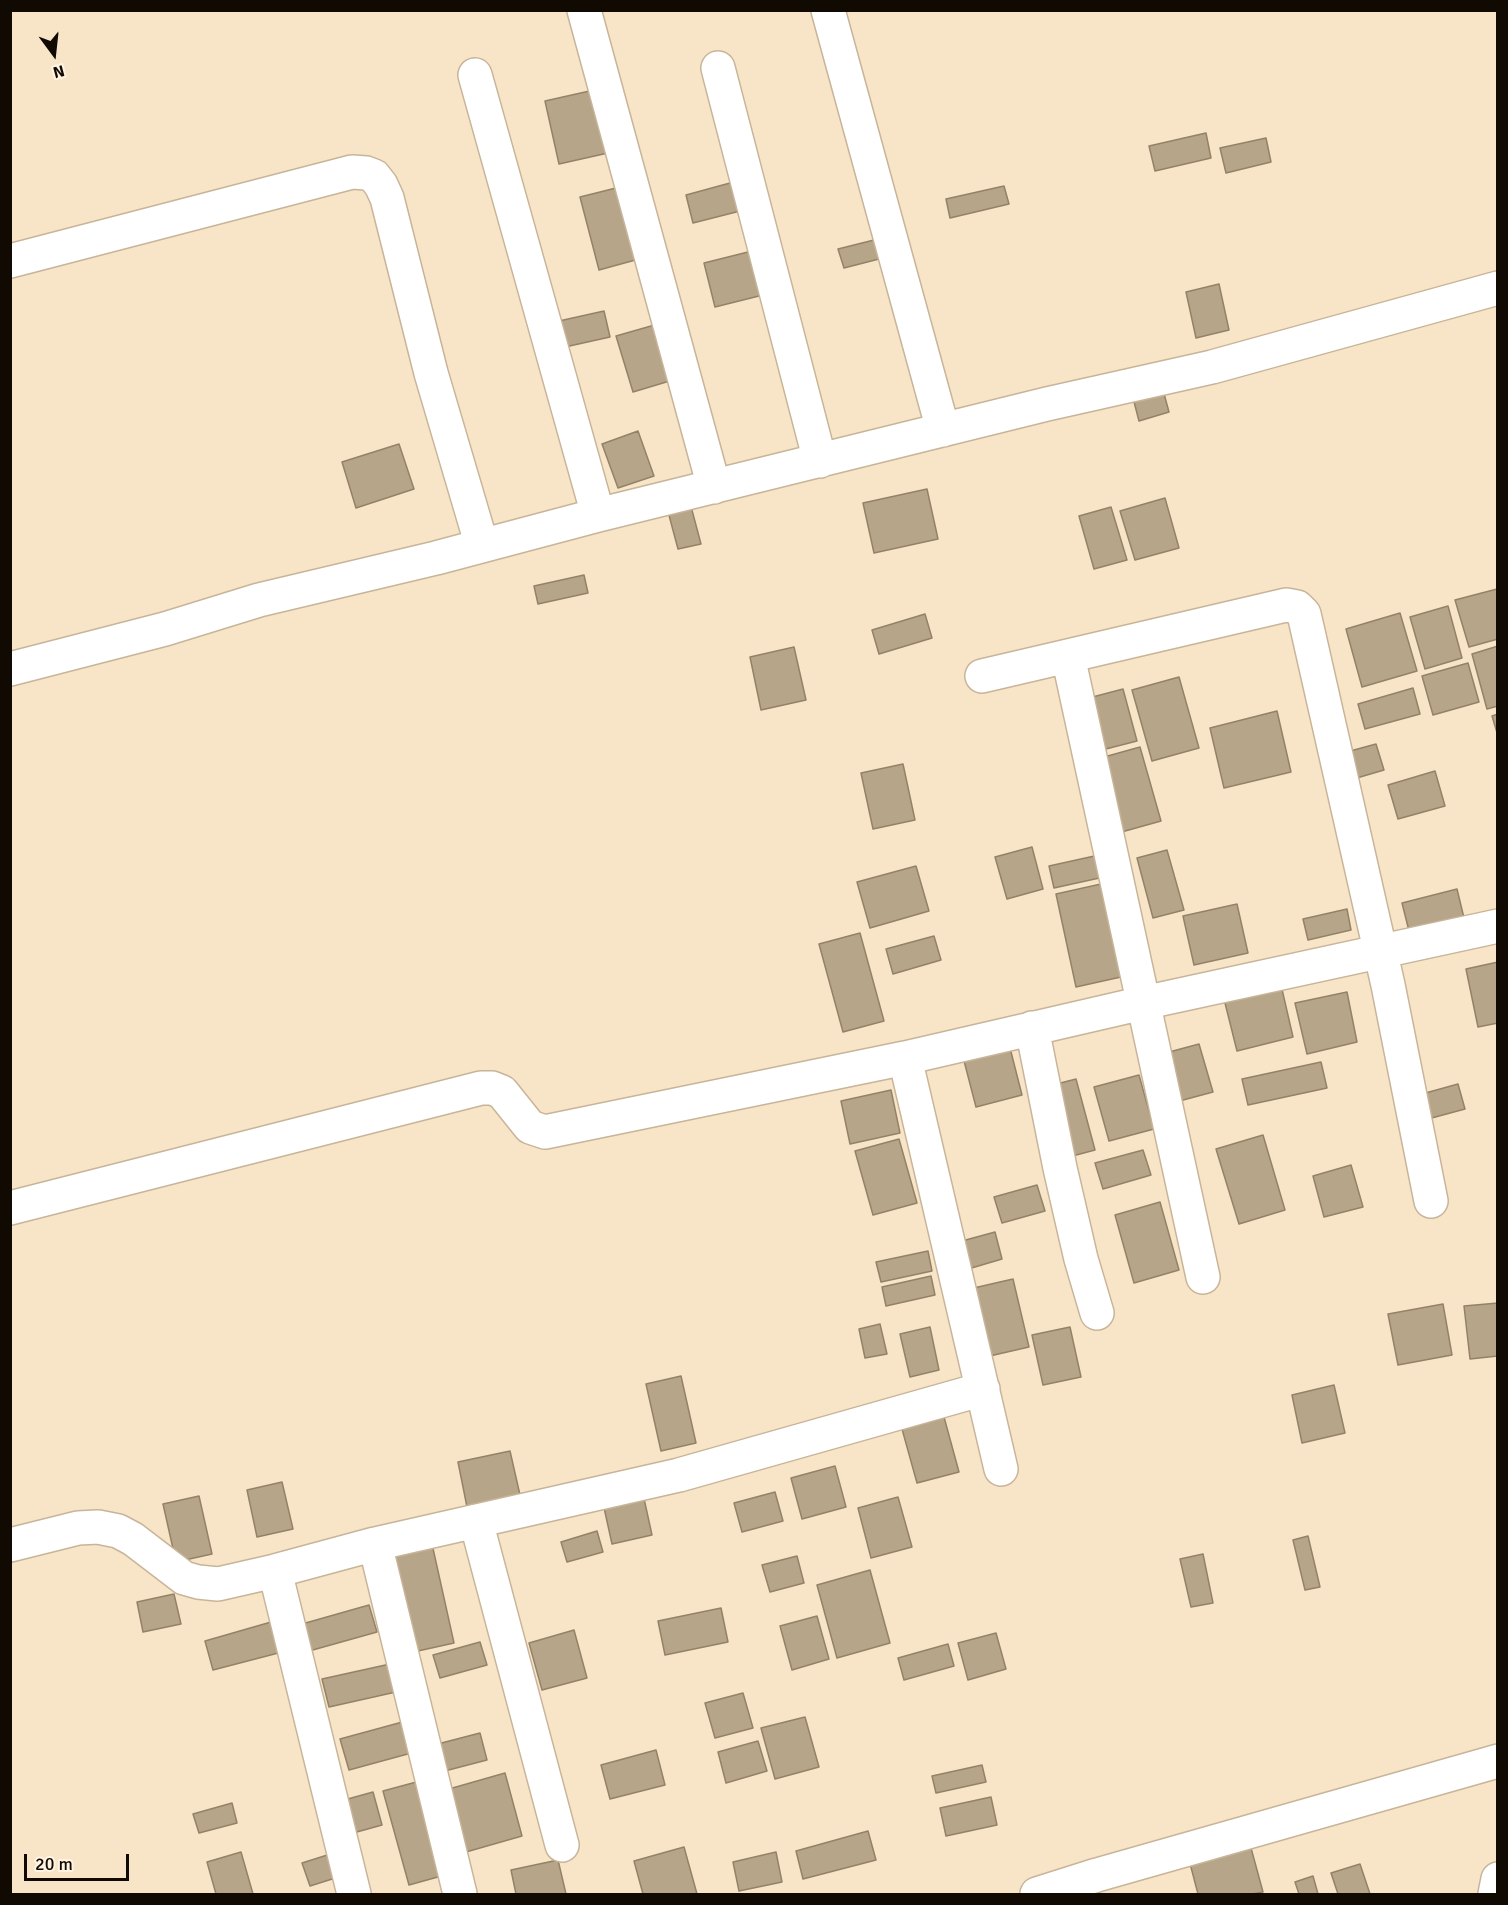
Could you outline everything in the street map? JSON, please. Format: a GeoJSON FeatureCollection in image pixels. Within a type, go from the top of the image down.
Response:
{"type":"FeatureCollection","features":[{"type":"Feature","properties":{"kind":"street"},"geometry":{"type":"LineString","coordinates":[[584,10],[714,487]]}},
{"type":"Feature","properties":{"kind":"street"},"geometry":{"type":"LineString","coordinates":[[828,10],[943,430]]}},
{"type":"Feature","properties":{"kind":"street"},"geometry":{"type":"LineString","coordinates":[[718,68],[820,461]]}},
{"type":"Feature","properties":{"kind":"street"},"geometry":{"type":"LineString","coordinates":[[475,75],[598,515]]}},
{"type":"Feature","properties":{"kind":"street"},"geometry":{"type":"LineString","coordinates":[[10,261],[352,172],[374,176],[387,198],[431,373],[482,546]]}},
{"type":"Feature","properties":{"kind":"street"},"geometry":{"type":"LineString","coordinates":[[10,669],[165,629],[259,600],[943,430],[1212,367],[1497,288]]}},
{"type":"Feature","properties":{"kind":"street"},"geometry":{"type":"LineString","coordinates":[[982,676],[1286,606],[1297,607],[1304,614],[1381,952],[1431,1201]]}},
{"type":"Feature","properties":{"kind":"street"},"geometry":{"type":"LineString","coordinates":[[1068,656],[1203,1277]]}},
{"type":"Feature","properties":{"kind":"street"},"geometry":{"type":"LineString","coordinates":[[10,1208],[481,1088],[492,1088],[502,1092],[530,1127],[545,1132],[905,1058],[1143,1003],[1497,926]]}},
{"type":"Feature","properties":{"kind":"street"},"geometry":{"type":"LineString","coordinates":[[1032,1028],[1060,1168],[1081,1258],[1097,1313]]}},
{"type":"Feature","properties":{"kind":"street"},"geometry":{"type":"LineString","coordinates":[[905,1058],[1001,1469]]}},
{"type":"Feature","properties":{"kind":"street"},"geometry":{"type":"LineString","coordinates":[[10,1545],[78,1528],[98,1527],[118,1531],[133,1539],[184,1578],[218,1584],[375,1544],[679,1475],[983,1389]]}},
{"type":"Feature","properties":{"kind":"street"},"geometry":{"type":"LineString","coordinates":[[476,1521],[562,1845]]}},
{"type":"Feature","properties":{"kind":"street"},"geometry":{"type":"LineString","coordinates":[[375,1544],[460,1894]]}},
{"type":"Feature","properties":{"kind":"street"},"geometry":{"type":"LineString","coordinates":[[275,1571],[354,1894]]}},
{"type":"Feature","properties":{"kind":"street"},"geometry":{"type":"LineString","coordinates":[[1037,1894],[1497,1761]]}},
{"type":"Feature","properties":{"kind":"street"},"geometry":{"type":"LineString","coordinates":[[1495,1894],[1497,1879]]}},
{"type":"Feature","properties":{"kind":"building"},"geometry":{"type":"Polygon","coordinates":[[[594,90],[608,153],[559,164],[545,101],[594,90]]]}},
{"type":"Feature","properties":{"kind":"building"},"geometry":{"type":"Polygon","coordinates":[[[1206,133],[1211,158],[1155,171],[1149,146],[1206,133]]]}},
{"type":"Feature","properties":{"kind":"building"},"geometry":{"type":"Polygon","coordinates":[[[1266,138],[1271,162],[1226,173],[1220,148],[1266,138]]]}},
{"type":"Feature","properties":{"kind":"building"},"geometry":{"type":"Polygon","coordinates":[[[741,180],[748,209],[693,223],[686,195],[741,180]]]}},
{"type":"Feature","properties":{"kind":"building"},"geometry":{"type":"Polygon","coordinates":[[[1004,186],[1009,204],[950,218],[946,199],[1004,186]]]}},
{"type":"Feature","properties":{"kind":"building"},"geometry":{"type":"Polygon","coordinates":[[[620,187],[639,259],[599,270],[580,197],[620,187]]]}},
{"type":"Feature","properties":{"kind":"building"},"geometry":{"type":"Polygon","coordinates":[[[874,240],[879,259],[844,268],[838,249],[874,240]]]}},
{"type":"Feature","properties":{"kind":"building"},"geometry":{"type":"Polygon","coordinates":[[[760,249],[771,293],[715,307],[704,263],[760,249]]]}},
{"type":"Feature","properties":{"kind":"building"},"geometry":{"type":"Polygon","coordinates":[[[1219,284],[1229,330],[1196,338],[1186,292],[1219,284]]]}},
{"type":"Feature","properties":{"kind":"building"},"geometry":{"type":"Polygon","coordinates":[[[604,311],[610,337],[556,349],[550,323],[604,311]]]}},
{"type":"Feature","properties":{"kind":"building"},"geometry":{"type":"Polygon","coordinates":[[[658,324],[673,380],[633,392],[616,336],[658,324]]]}},
{"type":"Feature","properties":{"kind":"building"},"geometry":{"type":"Polygon","coordinates":[[[1163,390],[1169,412],[1139,421],[1133,398],[1163,390]]]}},
{"type":"Feature","properties":{"kind":"building"},"geometry":{"type":"Polygon","coordinates":[[[638,431],[654,476],[618,488],[602,444],[638,431]]]}},
{"type":"Feature","properties":{"kind":"building"},"geometry":{"type":"Polygon","coordinates":[[[399,444],[414,489],[356,508],[342,462],[399,444]]]}},
{"type":"Feature","properties":{"kind":"building"},"geometry":{"type":"Polygon","coordinates":[[[927,489],[938,539],[874,553],[863,503],[927,489]]]}},
{"type":"Feature","properties":{"kind":"building"},"geometry":{"type":"Polygon","coordinates":[[[1165,498],[1179,548],[1135,560],[1120,511],[1165,498]]]}},
{"type":"Feature","properties":{"kind":"building"},"geometry":{"type":"Polygon","coordinates":[[[689,499],[701,544],[678,549],[666,504],[689,499]]]}},
{"type":"Feature","properties":{"kind":"building"},"geometry":{"type":"Polygon","coordinates":[[[1111,507],[1127,560],[1094,569],[1079,516],[1111,507]]]}},
{"type":"Feature","properties":{"kind":"building"},"geometry":{"type":"Polygon","coordinates":[[[584,575],[588,593],[538,604],[534,586],[584,575]]]}},
{"type":"Feature","properties":{"kind":"building"},"geometry":{"type":"Polygon","coordinates":[[[1497,589],[1498,639],[1469,647],[1455,600],[1497,589]]]}},
{"type":"Feature","properties":{"kind":"building"},"geometry":{"type":"Polygon","coordinates":[[[1448,606],[1462,658],[1425,669],[1410,617],[1448,606]]]}},
{"type":"Feature","properties":{"kind":"building"},"geometry":{"type":"Polygon","coordinates":[[[1400,613],[1417,671],[1362,687],[1346,629],[1400,613]]]}},
{"type":"Feature","properties":{"kind":"building"},"geometry":{"type":"Polygon","coordinates":[[[925,614],[932,638],[879,654],[872,630],[925,614]]]}},
{"type":"Feature","properties":{"kind":"building"},"geometry":{"type":"Polygon","coordinates":[[[1498,646],[1498,706],[1487,709],[1472,654],[1498,646]]]}},
{"type":"Feature","properties":{"kind":"building"},"geometry":{"type":"Polygon","coordinates":[[[794,647],[806,700],[761,710],[750,657],[794,647]]]}},
{"type":"Feature","properties":{"kind":"building"},"geometry":{"type":"Polygon","coordinates":[[[1468,663],[1479,702],[1433,715],[1422,676],[1468,663]]]}},
{"type":"Feature","properties":{"kind":"building"},"geometry":{"type":"Polygon","coordinates":[[[1179,677],[1199,748],[1152,761],[1132,690],[1179,677]]]}},
{"type":"Feature","properties":{"kind":"building"},"geometry":{"type":"Polygon","coordinates":[[[1413,688],[1420,714],[1365,729],[1358,704],[1413,688]]]}},
{"type":"Feature","properties":{"kind":"building"},"geometry":{"type":"Polygon","coordinates":[[[1123,689],[1137,741],[1098,751],[1085,699],[1123,689]]]}},
{"type":"Feature","properties":{"kind":"building"},"geometry":{"type":"Polygon","coordinates":[[[1277,711],[1291,772],[1224,788],[1210,728],[1277,711]]]}},
{"type":"Feature","properties":{"kind":"building"},"geometry":{"type":"Polygon","coordinates":[[[1498,714],[1498,736],[1492,716],[1498,714]]]}},
{"type":"Feature","properties":{"kind":"building"},"geometry":{"type":"Polygon","coordinates":[[[1376,744],[1384,770],[1350,780],[1343,753],[1376,744]]]}},
{"type":"Feature","properties":{"kind":"building"},"geometry":{"type":"Polygon","coordinates":[[[1140,747],[1161,821],[1118,833],[1097,759],[1140,747]]]}},
{"type":"Feature","properties":{"kind":"building"},"geometry":{"type":"Polygon","coordinates":[[[903,764],[915,820],[873,829],[861,773],[903,764]]]}},
{"type":"Feature","properties":{"kind":"building"},"geometry":{"type":"Polygon","coordinates":[[[1435,771],[1445,806],[1398,819],[1388,785],[1435,771]]]}},
{"type":"Feature","properties":{"kind":"building"},"geometry":{"type":"Polygon","coordinates":[[[1032,847],[1043,889],[1007,899],[995,857],[1032,847]]]}},
{"type":"Feature","properties":{"kind":"building"},"geometry":{"type":"Polygon","coordinates":[[[1167,850],[1184,910],[1153,918],[1137,858],[1167,850]]]}},
{"type":"Feature","properties":{"kind":"building"},"geometry":{"type":"Polygon","coordinates":[[[1099,855],[1104,877],[1054,888],[1049,866],[1099,855]]]}},
{"type":"Feature","properties":{"kind":"building"},"geometry":{"type":"Polygon","coordinates":[[[916,866],[929,911],[870,928],[857,882],[916,866]]]}},
{"type":"Feature","properties":{"kind":"building"},"geometry":{"type":"Polygon","coordinates":[[[1101,884],[1121,977],[1076,987],[1056,894],[1101,884]]]}},
{"type":"Feature","properties":{"kind":"building"},"geometry":{"type":"Polygon","coordinates":[[[1457,889],[1464,918],[1409,931],[1402,903],[1457,889]]]}},
{"type":"Feature","properties":{"kind":"building"},"geometry":{"type":"Polygon","coordinates":[[[1237,904],[1248,953],[1194,965],[1183,916],[1237,904]]]}},
{"type":"Feature","properties":{"kind":"building"},"geometry":{"type":"Polygon","coordinates":[[[1347,909],[1351,930],[1308,940],[1303,919],[1347,909]]]}},
{"type":"Feature","properties":{"kind":"building"},"geometry":{"type":"Polygon","coordinates":[[[860,933],[884,1021],[843,1032],[819,944],[860,933]]]}},
{"type":"Feature","properties":{"kind":"building"},"geometry":{"type":"Polygon","coordinates":[[[934,936],[941,960],[893,974],[886,949],[934,936]]]}},
{"type":"Feature","properties":{"kind":"building"},"geometry":{"type":"Polygon","coordinates":[[[1498,962],[1498,1023],[1478,1027],[1466,969],[1498,962]]]}},
{"type":"Feature","properties":{"kind":"building"},"geometry":{"type":"Polygon","coordinates":[[[1281,985],[1293,1037],[1237,1051],[1224,999],[1281,985]]]}},
{"type":"Feature","properties":{"kind":"building"},"geometry":{"type":"Polygon","coordinates":[[[1347,992],[1357,1042],[1307,1054],[1295,1003],[1347,992]]]}},
{"type":"Feature","properties":{"kind":"building"},"geometry":{"type":"Polygon","coordinates":[[[1009,1044],[1022,1095],[976,1107],[963,1057],[1009,1044]]]}},
{"type":"Feature","properties":{"kind":"building"},"geometry":{"type":"Polygon","coordinates":[[[1199,1044],[1213,1092],[1172,1103],[1158,1055],[1199,1044]]]}},
{"type":"Feature","properties":{"kind":"building"},"geometry":{"type":"Polygon","coordinates":[[[1321,1062],[1327,1088],[1248,1105],[1242,1079],[1321,1062]]]}},
{"type":"Feature","properties":{"kind":"building"},"geometry":{"type":"Polygon","coordinates":[[[1139,1075],[1154,1129],[1109,1141],[1094,1087],[1139,1075]]]}},
{"type":"Feature","properties":{"kind":"building"},"geometry":{"type":"Polygon","coordinates":[[[1076,1079],[1095,1150],[1065,1158],[1045,1087],[1076,1079]]]}},
{"type":"Feature","properties":{"kind":"building"},"geometry":{"type":"Polygon","coordinates":[[[1458,1084],[1465,1109],[1428,1119],[1422,1094],[1458,1084]]]}},
{"type":"Feature","properties":{"kind":"building"},"geometry":{"type":"Polygon","coordinates":[[[891,1090],[900,1133],[850,1144],[841,1101],[891,1090]]]}},
{"type":"Feature","properties":{"kind":"building"},"geometry":{"type":"Polygon","coordinates":[[[1263,1135],[1285,1210],[1239,1224],[1216,1149],[1263,1135]]]}},
{"type":"Feature","properties":{"kind":"building"},"geometry":{"type":"Polygon","coordinates":[[[899,1139],[917,1203],[873,1215],[855,1151],[899,1139]]]}},
{"type":"Feature","properties":{"kind":"building"},"geometry":{"type":"Polygon","coordinates":[[[1143,1150],[1151,1175],[1103,1189],[1095,1163],[1143,1150]]]}},
{"type":"Feature","properties":{"kind":"building"},"geometry":{"type":"Polygon","coordinates":[[[1351,1165],[1363,1207],[1324,1217],[1313,1176],[1351,1165]]]}},
{"type":"Feature","properties":{"kind":"building"},"geometry":{"type":"Polygon","coordinates":[[[1037,1185],[1045,1211],[1002,1223],[994,1197],[1037,1185]]]}},
{"type":"Feature","properties":{"kind":"building"},"geometry":{"type":"Polygon","coordinates":[[[1160,1202],[1179,1270],[1134,1283],[1115,1215],[1160,1202]]]}},
{"type":"Feature","properties":{"kind":"building"},"geometry":{"type":"Polygon","coordinates":[[[995,1232],[1002,1259],[958,1272],[951,1244],[995,1232]]]}},
{"type":"Feature","properties":{"kind":"building"},"geometry":{"type":"Polygon","coordinates":[[[928,1251],[932,1271],[881,1282],[876,1262],[928,1251]]]}},
{"type":"Feature","properties":{"kind":"building"},"geometry":{"type":"Polygon","coordinates":[[[931,1276],[935,1295],[886,1306],[882,1287],[931,1276]]]}},
{"type":"Feature","properties":{"kind":"building"},"geometry":{"type":"Polygon","coordinates":[[[1013,1279],[1029,1347],[981,1358],[965,1290],[1013,1279]]]}},
{"type":"Feature","properties":{"kind":"building"},"geometry":{"type":"Polygon","coordinates":[[[1498,1303],[1498,1356],[1470,1359],[1464,1306],[1498,1303]]]}},
{"type":"Feature","properties":{"kind":"building"},"geometry":{"type":"Polygon","coordinates":[[[1443,1304],[1452,1355],[1398,1365],[1388,1314],[1443,1304]]]}},
{"type":"Feature","properties":{"kind":"building"},"geometry":{"type":"Polygon","coordinates":[[[880,1324],[887,1354],[865,1358],[859,1329],[880,1324]]]}},
{"type":"Feature","properties":{"kind":"building"},"geometry":{"type":"Polygon","coordinates":[[[930,1327],[939,1370],[910,1377],[900,1334],[930,1327]]]}},
{"type":"Feature","properties":{"kind":"building"},"geometry":{"type":"Polygon","coordinates":[[[1070,1327],[1081,1377],[1043,1385],[1032,1335],[1070,1327]]]}},
{"type":"Feature","properties":{"kind":"building"},"geometry":{"type":"Polygon","coordinates":[[[681,1376],[696,1443],[661,1451],[646,1384],[681,1376]]]}},
{"type":"Feature","properties":{"kind":"building"},"geometry":{"type":"Polygon","coordinates":[[[1334,1385],[1345,1433],[1302,1443],[1292,1395],[1334,1385]]]}},
{"type":"Feature","properties":{"kind":"building"},"geometry":{"type":"Polygon","coordinates":[[[944,1417],[959,1472],[917,1483],[902,1429],[944,1417]]]}},
{"type":"Feature","properties":{"kind":"building"},"geometry":{"type":"Polygon","coordinates":[[[510,1451],[520,1495],[467,1507],[458,1462],[510,1451]]]}},
{"type":"Feature","properties":{"kind":"building"},"geometry":{"type":"Polygon","coordinates":[[[835,1466],[846,1507],[802,1519],[791,1478],[835,1466]]]}},
{"type":"Feature","properties":{"kind":"building"},"geometry":{"type":"Polygon","coordinates":[[[282,1482],[293,1529],[257,1537],[247,1490],[282,1482]]]}},
{"type":"Feature","properties":{"kind":"building"},"geometry":{"type":"Polygon","coordinates":[[[775,1492],[783,1521],[742,1532],[734,1503],[775,1492]]]}},
{"type":"Feature","properties":{"kind":"building"},"geometry":{"type":"Polygon","coordinates":[[[643,1494],[652,1535],[612,1544],[603,1503],[643,1494]]]}},
{"type":"Feature","properties":{"kind":"building"},"geometry":{"type":"Polygon","coordinates":[[[199,1496],[212,1554],[176,1562],[163,1504],[199,1496]]]}},
{"type":"Feature","properties":{"kind":"building"},"geometry":{"type":"Polygon","coordinates":[[[898,1497],[912,1547],[871,1558],[858,1508],[898,1497]]]}},
{"type":"Feature","properties":{"kind":"building"},"geometry":{"type":"Polygon","coordinates":[[[597,1531],[603,1552],[567,1562],[561,1542],[597,1531]]]}},
{"type":"Feature","properties":{"kind":"building"},"geometry":{"type":"Polygon","coordinates":[[[1308,1536],[1320,1587],[1305,1590],[1293,1540],[1308,1536]]]}},
{"type":"Feature","properties":{"kind":"building"},"geometry":{"type":"Polygon","coordinates":[[[432,1544],[454,1643],[409,1653],[388,1554],[432,1544]]]}},
{"type":"Feature","properties":{"kind":"building"},"geometry":{"type":"Polygon","coordinates":[[[1203,1554],[1213,1603],[1191,1607],[1180,1559],[1203,1554]]]}},
{"type":"Feature","properties":{"kind":"building"},"geometry":{"type":"Polygon","coordinates":[[[797,1556],[804,1583],[770,1592],[762,1565],[797,1556]]]}},
{"type":"Feature","properties":{"kind":"building"},"geometry":{"type":"Polygon","coordinates":[[[870,1570],[890,1643],[837,1658],[817,1585],[870,1570]]]}},
{"type":"Feature","properties":{"kind":"building"},"geometry":{"type":"Polygon","coordinates":[[[174,1594],[181,1624],[143,1632],[137,1602],[174,1594]]]}},
{"type":"Feature","properties":{"kind":"building"},"geometry":{"type":"Polygon","coordinates":[[[369,1605],[377,1632],[302,1653],[295,1626],[369,1605]]]}},
{"type":"Feature","properties":{"kind":"building"},"geometry":{"type":"Polygon","coordinates":[[[721,1608],[728,1642],[665,1655],[658,1621],[721,1608]]]}},
{"type":"Feature","properties":{"kind":"building"},"geometry":{"type":"Polygon","coordinates":[[[817,1616],[829,1659],[792,1670],[780,1626],[817,1616]]]}},
{"type":"Feature","properties":{"kind":"building"},"geometry":{"type":"Polygon","coordinates":[[[278,1620],[286,1651],[213,1670],[205,1641],[278,1620]]]}},
{"type":"Feature","properties":{"kind":"building"},"geometry":{"type":"Polygon","coordinates":[[[574,1630],[587,1678],[542,1690],[529,1643],[574,1630]]]}},
{"type":"Feature","properties":{"kind":"building"},"geometry":{"type":"Polygon","coordinates":[[[996,1633],[1006,1669],[968,1680],[958,1643],[996,1633]]]}},
{"type":"Feature","properties":{"kind":"building"},"geometry":{"type":"Polygon","coordinates":[[[480,1642],[487,1665],[440,1678],[433,1655],[480,1642]]]}},
{"type":"Feature","properties":{"kind":"building"},"geometry":{"type":"Polygon","coordinates":[[[948,1644],[954,1666],[904,1680],[898,1658],[948,1644]]]}},
{"type":"Feature","properties":{"kind":"building"},"geometry":{"type":"Polygon","coordinates":[[[390,1664],[396,1692],[329,1707],[322,1679],[390,1664]]]}},
{"type":"Feature","properties":{"kind":"building"},"geometry":{"type":"Polygon","coordinates":[[[743,1693],[753,1728],[715,1738],[705,1703],[743,1693]]]}},
{"type":"Feature","properties":{"kind":"building"},"geometry":{"type":"Polygon","coordinates":[[[805,1717],[819,1767],[775,1779],[761,1728],[805,1717]]]}},
{"type":"Feature","properties":{"kind":"building"},"geometry":{"type":"Polygon","coordinates":[[[406,1721],[415,1752],[349,1770],[340,1739],[406,1721]]]}},
{"type":"Feature","properties":{"kind":"building"},"geometry":{"type":"Polygon","coordinates":[[[480,1733],[487,1760],[437,1773],[430,1746],[480,1733]]]}},
{"type":"Feature","properties":{"kind":"building"},"geometry":{"type":"Polygon","coordinates":[[[758,1741],[767,1771],[726,1783],[718,1752],[758,1741]]]}},
{"type":"Feature","properties":{"kind":"building"},"geometry":{"type":"Polygon","coordinates":[[[656,1750],[665,1785],[610,1799],[601,1765],[656,1750]]]}},
{"type":"Feature","properties":{"kind":"building"},"geometry":{"type":"Polygon","coordinates":[[[982,1765],[986,1782],[936,1793],[932,1776],[982,1765]]]}},
{"type":"Feature","properties":{"kind":"building"},"geometry":{"type":"Polygon","coordinates":[[[505,1773],[522,1836],[466,1852],[449,1789],[505,1773]]]}},
{"type":"Feature","properties":{"kind":"building"},"geometry":{"type":"Polygon","coordinates":[[[420,1781],[445,1875],[409,1885],[383,1791],[420,1781]]]}},
{"type":"Feature","properties":{"kind":"building"},"geometry":{"type":"Polygon","coordinates":[[[373,1792],[382,1825],[346,1835],[337,1802],[373,1792]]]}},
{"type":"Feature","properties":{"kind":"building"},"geometry":{"type":"Polygon","coordinates":[[[991,1797],[997,1825],[946,1836],[940,1808],[991,1797]]]}},
{"type":"Feature","properties":{"kind":"building"},"geometry":{"type":"Polygon","coordinates":[[[232,1803],[237,1823],[199,1833],[193,1814],[232,1803]]]}},
{"type":"Feature","properties":{"kind":"building"},"geometry":{"type":"Polygon","coordinates":[[[868,1831],[876,1860],[803,1879],[796,1851],[868,1831]]]}},
{"type":"Feature","properties":{"kind":"building"},"geometry":{"type":"Polygon","coordinates":[[[1248,1837],[1263,1892],[1198,1894],[1187,1852],[1248,1837]]]}},
{"type":"Feature","properties":{"kind":"building"},"geometry":{"type":"Polygon","coordinates":[[[684,1847],[697,1894],[643,1894],[634,1861],[684,1847]]]}},
{"type":"Feature","properties":{"kind":"building"},"geometry":{"type":"Polygon","coordinates":[[[340,1851],[348,1874],[310,1886],[302,1863],[340,1851]]]}},
{"type":"Feature","properties":{"kind":"building"},"geometry":{"type":"Polygon","coordinates":[[[241,1852],[253,1894],[216,1894],[207,1862],[241,1852]]]}},
{"type":"Feature","properties":{"kind":"building"},"geometry":{"type":"Polygon","coordinates":[[[776,1852],[782,1882],[739,1891],[733,1862],[776,1852]]]}},
{"type":"Feature","properties":{"kind":"building"},"geometry":{"type":"Polygon","coordinates":[[[558,1860],[566,1894],[516,1894],[511,1870],[558,1860]]]}},
{"type":"Feature","properties":{"kind":"building"},"geometry":{"type":"Polygon","coordinates":[[[1360,1864],[1370,1894],[1338,1894],[1331,1873],[1360,1864]]]}},
{"type":"Feature","properties":{"kind":"building"},"geometry":{"type":"Polygon","coordinates":[[[1313,1876],[1318,1894],[1299,1894],[1295,1882],[1313,1876]]]}}]}
